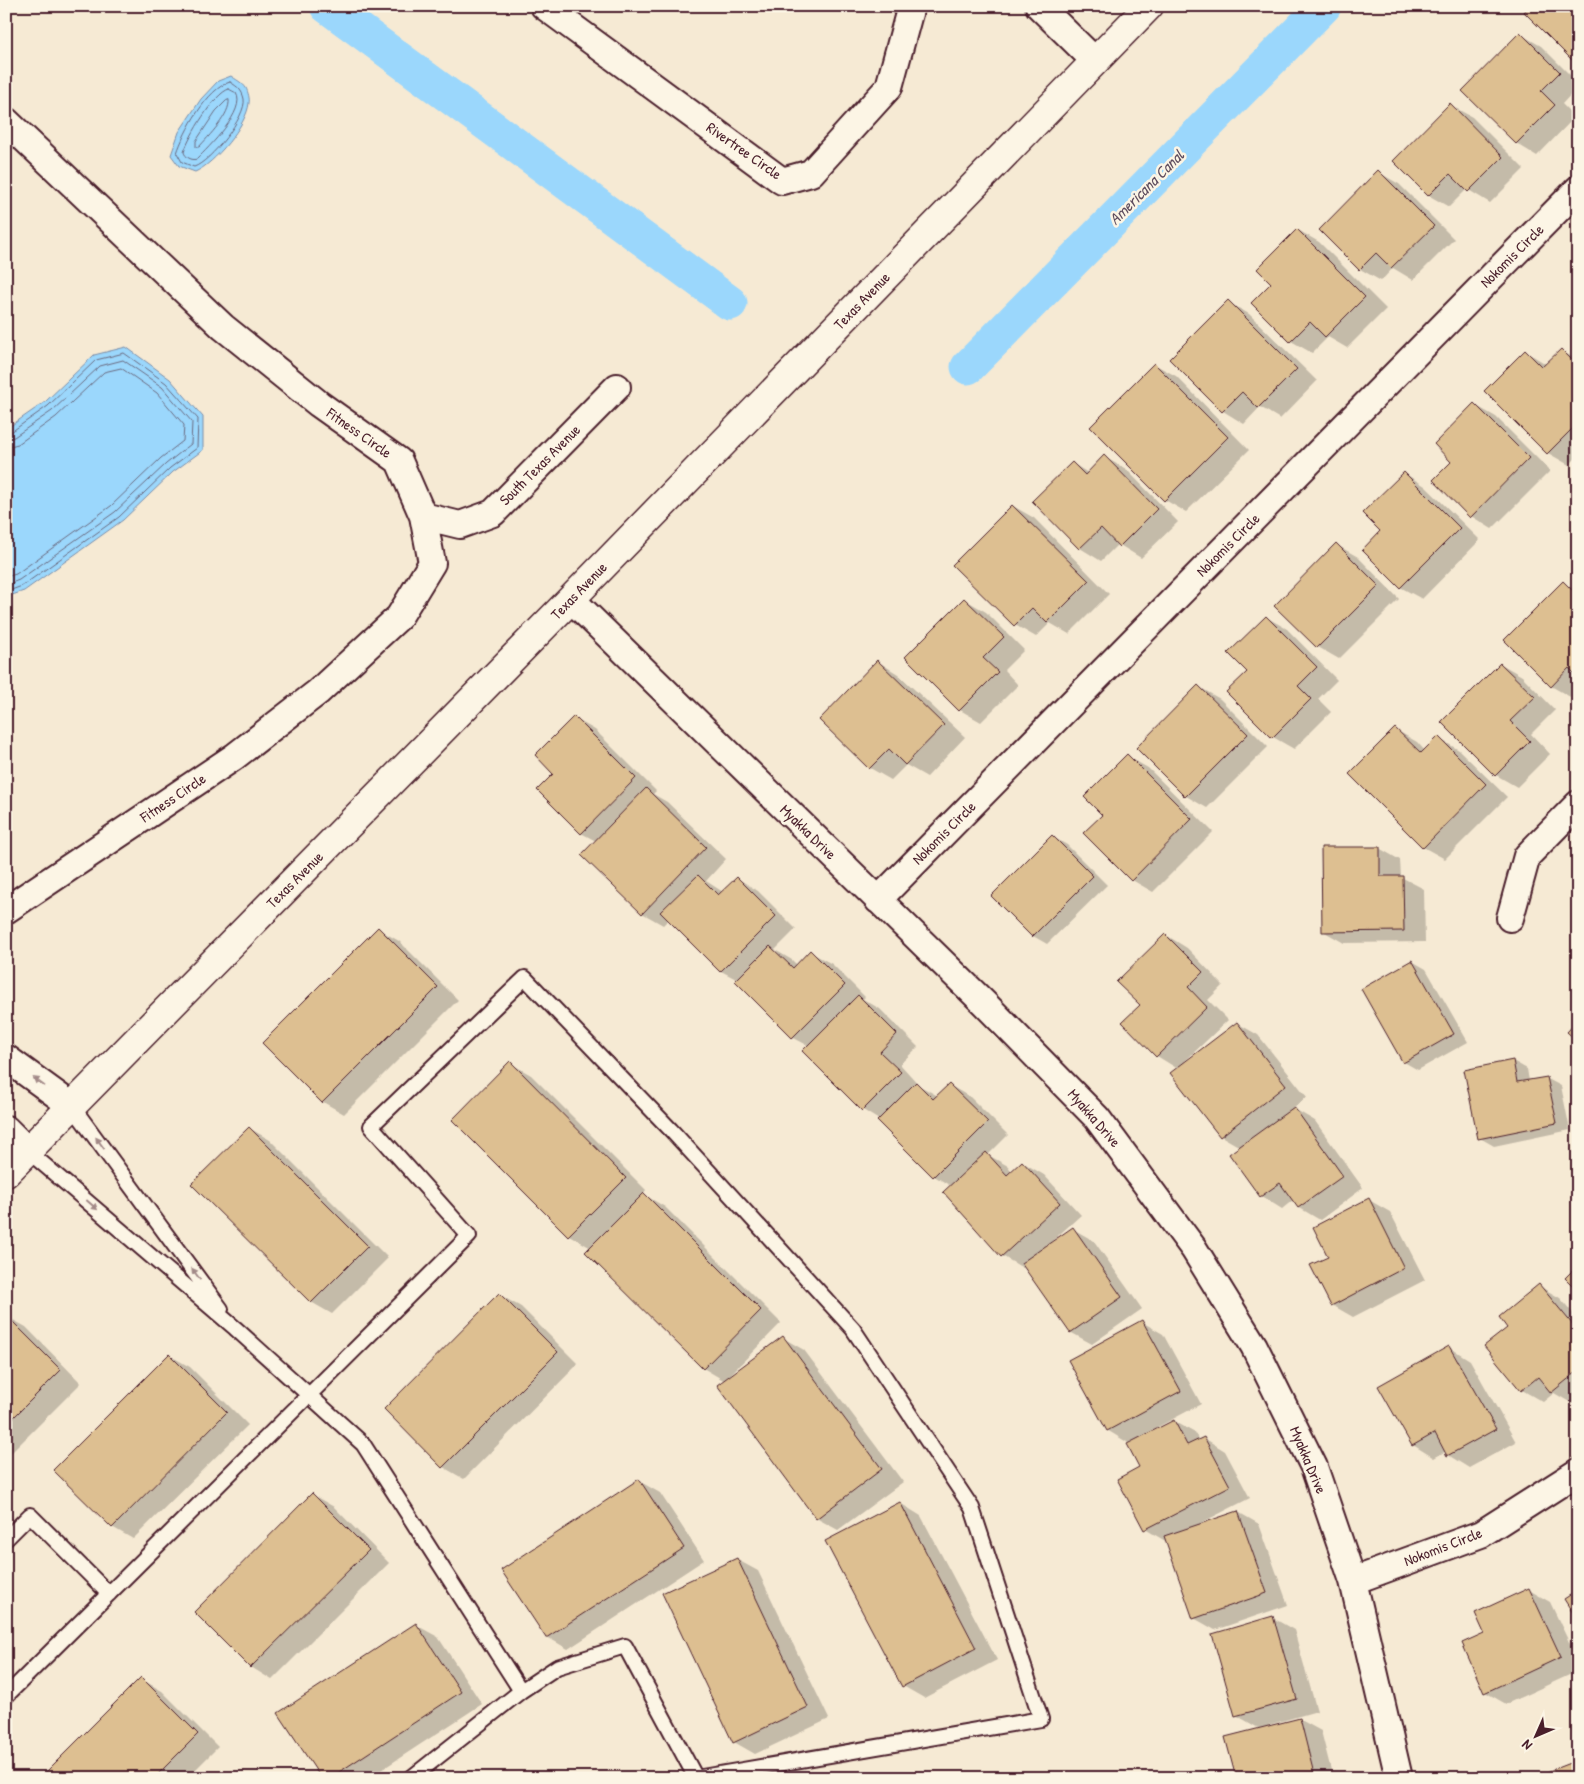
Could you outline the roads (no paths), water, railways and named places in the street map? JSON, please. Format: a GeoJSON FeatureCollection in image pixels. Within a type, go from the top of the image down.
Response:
{"type":"FeatureCollection","features":[{"type":"Feature","properties":{"kind":"street","name":"Rivertree Circle"},"geometry":{"type":"LineString","coordinates":[[544,6],[782,180],[811,173],[889,87],[911,6]]}},
{"type":"Feature","properties":{"kind":"street"},"geometry":{"type":"LineString","coordinates":[[1039,6],[1095,61]]}},
{"type":"Feature","properties":{"kind":"street","name":"Texas Avenue"},"geometry":{"type":"LineString","coordinates":[[6,1173],[571,599],[1149,6]]}},
{"type":"Feature","properties":{"kind":"street","name":"Fitness Circle"},"geometry":{"type":"LineString","coordinates":[[6,121],[224,327],[319,404],[399,461],[423,516],[432,563],[399,617],[318,692],[234,757],[6,910]]}},
{"type":"Feature","properties":{"kind":"street","name":"Nokomis Circle"},"geometry":{"type":"LineString","coordinates":[[878,900],[1578,189]]}},
{"type":"Feature","properties":{"kind":"street","name":"South Texas Avenue"},"geometry":{"type":"LineString","coordinates":[[423,516],[460,525],[493,513],[617,387]]}},
{"type":"Feature","properties":{"kind":"street","name":"Myakka Drive"},"geometry":{"type":"LineString","coordinates":[[571,599],[984,1003],[1097,1118],[1194,1249],[1254,1346],[1314,1467],[1353,1581],[1399,1778]]}},
{"type":"Feature","properties":{"kind":"street"},"geometry":{"type":"LineString","coordinates":[[1510,918],[1527,856],[1578,804]]}},
{"type":"Feature","properties":{"kind":"street"},"geometry":{"type":"LineString","coordinates":[[6,1058],[72,1106]]}},
{"type":"Feature","properties":{"kind":"street"},"geometry":{"type":"LineString","coordinates":[[6,1129],[28,1151]]}},
{"type":"Feature","properties":{"kind":"street","name":"Nokomis Circle"},"geometry":{"type":"LineString","coordinates":[[1353,1581],[1481,1534],[1578,1472]]}},
{"type":"Feature","properties":{"kind":"lane"},"geometry":{"type":"LineString","coordinates":[[6,1696],[469,1236],[371,1126],[525,978],[671,1130],[853,1329],[972,1508],[1041,1719],[696,1778],[625,1646],[557,1667],[521,1691],[411,1778]]}},
{"type":"Feature","properties":{"kind":"lane"},"geometry":{"type":"LineString","coordinates":[[72,1106],[235,1328]]}},
{"type":"Feature","properties":{"kind":"lane"},"geometry":{"type":"LineString","coordinates":[[28,1151],[235,1328],[363,1444],[521,1691]]}},
{"type":"Feature","properties":{"kind":"lane"},"geometry":{"type":"LineString","coordinates":[[6,1539],[30,1515],[109,1594]]}},
{"type":"Feature","properties":{"kind":"water"},"geometry":{"type":"Polygon","coordinates":[[[231,76],[245,86],[249,95],[247,112],[242,122],[228,143],[203,168],[195,172],[179,166],[171,155],[179,132],[201,99],[218,81],[231,76]]]}},
{"type":"Feature","properties":{"kind":"water"},"geometry":{"type":"Polygon","coordinates":[[[126,347],[170,379],[203,417],[203,450],[173,472],[123,520],[24,591],[6,597],[6,429],[45,402],[94,355],[126,347]]]}},
{"type":"Feature","properties":{"kind":"waterway"},"geometry":{"type":"LineString","coordinates":[[327,6],[730,303]]}},
{"type":"Feature","properties":{"kind":"waterway","name":"Americana Canal"},"geometry":{"type":"LineString","coordinates":[[968,367],[1324,6]]}}]}
